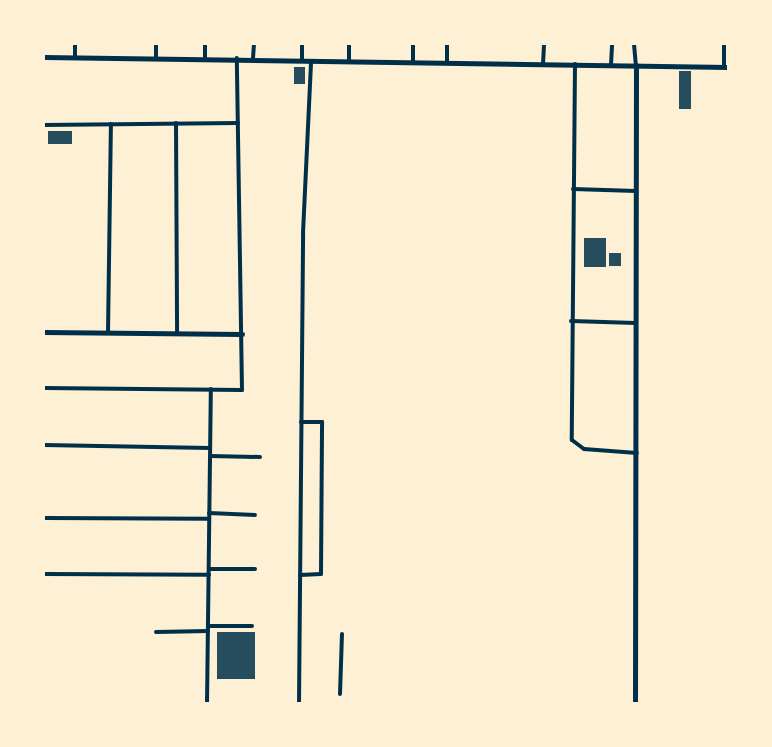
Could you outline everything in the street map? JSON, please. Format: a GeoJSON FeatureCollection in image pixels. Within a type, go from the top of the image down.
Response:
{"type":"FeatureCollection","features":[{"type":"Feature","properties":{"kind":"street"},"geometry":{"type":"LineString","coordinates":[[75,44],[75,57]]}},
{"type":"Feature","properties":{"kind":"street"},"geometry":{"type":"LineString","coordinates":[[156,44],[156,57]]}},
{"type":"Feature","properties":{"kind":"street"},"geometry":{"type":"LineString","coordinates":[[205,44],[205,58]]}},
{"type":"Feature","properties":{"kind":"street"},"geometry":{"type":"LineString","coordinates":[[253,58],[254,44]]}},
{"type":"Feature","properties":{"kind":"street"},"geometry":{"type":"LineString","coordinates":[[302,44],[302,60]]}},
{"type":"Feature","properties":{"kind":"street"},"geometry":{"type":"LineString","coordinates":[[349,44],[349,61]]}},
{"type":"Feature","properties":{"kind":"street"},"geometry":{"type":"LineString","coordinates":[[413,44],[413,62]]}},
{"type":"Feature","properties":{"kind":"street"},"geometry":{"type":"LineString","coordinates":[[447,44],[447,62]]}},
{"type":"Feature","properties":{"kind":"street"},"geometry":{"type":"LineString","coordinates":[[543,44],[543,64]]}},
{"type":"Feature","properties":{"kind":"street"},"geometry":{"type":"LineString","coordinates":[[611,65],[612,44]]}},
{"type":"Feature","properties":{"kind":"street"},"geometry":{"type":"LineString","coordinates":[[634,44],[637,191],[635,704]]}},
{"type":"Feature","properties":{"kind":"street"},"geometry":{"type":"LineString","coordinates":[[44,57],[253,58],[311,61],[726,67],[724,44]]}},
{"type":"Feature","properties":{"kind":"street"},"geometry":{"type":"LineString","coordinates":[[44,388],[242,390],[237,58]]}},
{"type":"Feature","properties":{"kind":"street"},"geometry":{"type":"LineString","coordinates":[[299,704],[301,422],[311,61]]}},
{"type":"Feature","properties":{"kind":"street"},"geometry":{"type":"LineString","coordinates":[[575,64],[571,321],[573,444],[637,453]]}},
{"type":"Feature","properties":{"kind":"street"},"geometry":{"type":"LineString","coordinates":[[176,123],[177,334]]}},
{"type":"Feature","properties":{"kind":"street"},"geometry":{"type":"LineString","coordinates":[[44,125],[238,123]]}},
{"type":"Feature","properties":{"kind":"street"},"geometry":{"type":"LineString","coordinates":[[108,333],[111,124]]}},
{"type":"Feature","properties":{"kind":"street"},"geometry":{"type":"LineString","coordinates":[[573,189],[637,191]]}},
{"type":"Feature","properties":{"kind":"street"},"geometry":{"type":"LineString","coordinates":[[571,321],[636,323]]}},
{"type":"Feature","properties":{"kind":"street"},"geometry":{"type":"LineString","coordinates":[[44,332],[242,334]]}},
{"type":"Feature","properties":{"kind":"street"},"geometry":{"type":"LineString","coordinates":[[207,704],[211,389]]}},
{"type":"Feature","properties":{"kind":"street"},"geometry":{"type":"LineString","coordinates":[[300,574],[321,574],[322,445],[322,422],[301,422]]}},
{"type":"Feature","properties":{"kind":"street"},"geometry":{"type":"LineString","coordinates":[[44,445],[210,448]]}},
{"type":"Feature","properties":{"kind":"street"},"geometry":{"type":"LineString","coordinates":[[210,456],[260,457]]}},
{"type":"Feature","properties":{"kind":"street"},"geometry":{"type":"LineString","coordinates":[[209,513],[255,515]]}},
{"type":"Feature","properties":{"kind":"street"},"geometry":{"type":"LineString","coordinates":[[44,518],[209,519]]}},
{"type":"Feature","properties":{"kind":"street"},"geometry":{"type":"LineString","coordinates":[[209,569],[255,569]]}},
{"type":"Feature","properties":{"kind":"street"},"geometry":{"type":"LineString","coordinates":[[44,574],[209,575]]}},
{"type":"Feature","properties":{"kind":"street"},"geometry":{"type":"LineString","coordinates":[[156,632],[252,626]]}},
{"type":"Feature","properties":{"kind":"street"},"geometry":{"type":"LineString","coordinates":[[340,694],[342,634]]}},
{"type":"Feature","properties":{"kind":"building"},"geometry":{"type":"Polygon","coordinates":[[[294,67],[305,67],[305,84],[294,84],[294,67]]]}},
{"type":"Feature","properties":{"kind":"building"},"geometry":{"type":"Polygon","coordinates":[[[679,71],[691,71],[691,109],[679,109],[679,71]]]}},
{"type":"Feature","properties":{"kind":"building"},"geometry":{"type":"Polygon","coordinates":[[[48,131],[72,131],[72,144],[48,144],[48,131]]]}},
{"type":"Feature","properties":{"kind":"building"},"geometry":{"type":"Polygon","coordinates":[[[584,238],[606,238],[606,267],[584,267],[584,238]]]}},
{"type":"Feature","properties":{"kind":"building"},"geometry":{"type":"Polygon","coordinates":[[[609,253],[621,253],[621,266],[609,266],[609,253]]]}},
{"type":"Feature","properties":{"kind":"building"},"geometry":{"type":"Polygon","coordinates":[[[217,632],[255,632],[255,679],[217,679],[217,632]]]}}]}
